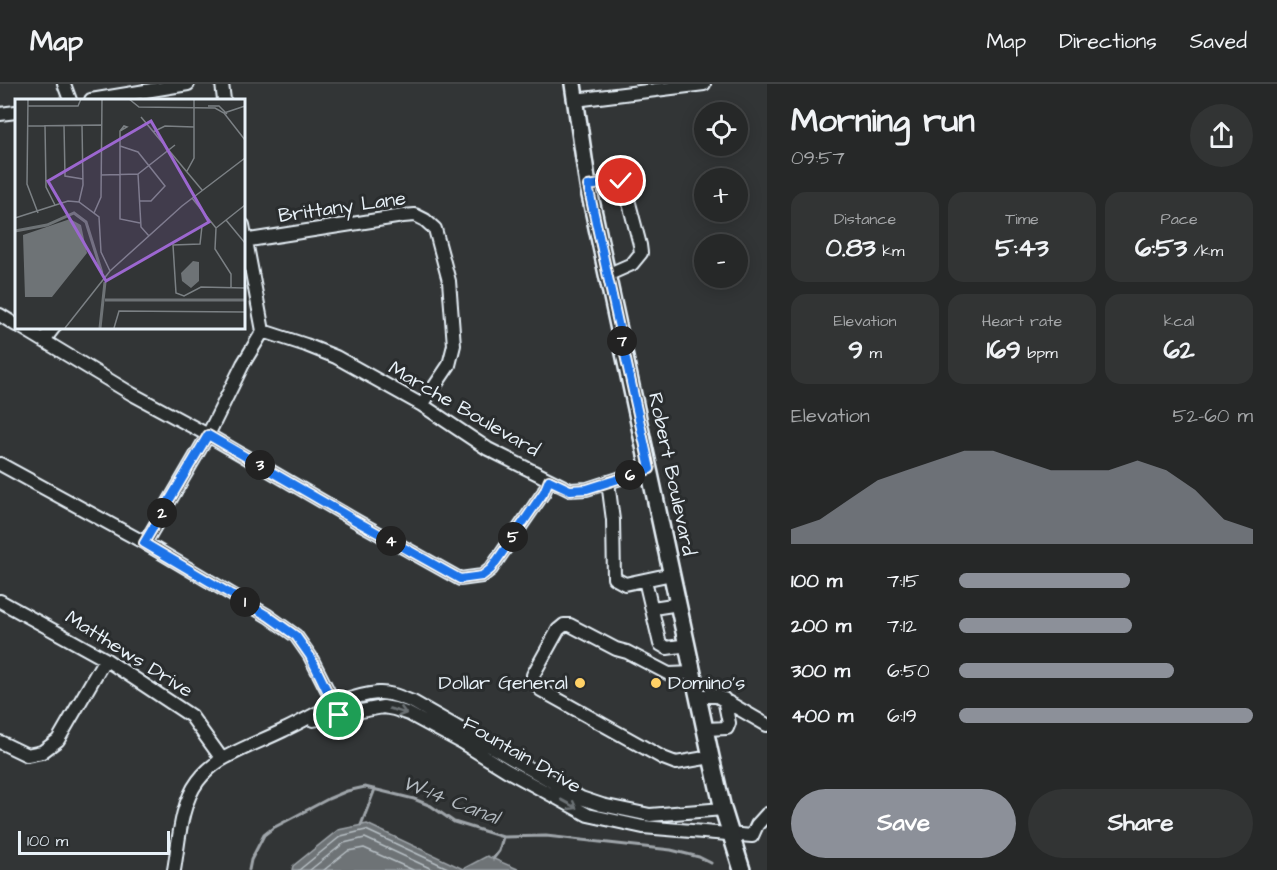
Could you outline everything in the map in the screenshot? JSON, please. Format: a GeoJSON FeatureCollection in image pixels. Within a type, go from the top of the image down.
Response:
{"type":"FeatureCollection","features":[{"type":"Feature","properties":{"kind":"main road","name":"Robert Boulevard"},"geometry":{"type":"LineString","coordinates":[[573,84],[588,186],[607,275],[711,757],[723,809],[742,870]]}},
{"type":"Feature","properties":{"kind":"street"},"geometry":{"type":"LineString","coordinates":[[64,84],[70,99]]}},
{"type":"Feature","properties":{"kind":"street"},"geometry":{"type":"LineString","coordinates":[[97,99],[188,84]]}},
{"type":"Feature","properties":{"kind":"street"},"geometry":{"type":"LineString","coordinates":[[222,84],[224,99]]}},
{"type":"Feature","properties":{"kind":"street"},"geometry":{"type":"LineString","coordinates":[[575,100],[704,84]]}},
{"type":"Feature","properties":{"kind":"street"},"geometry":{"type":"LineString","coordinates":[[0,114],[15,112]]}},
{"type":"Feature","properties":{"kind":"street"},"geometry":{"type":"LineString","coordinates":[[588,186],[621,181],[624,184],[640,245],[640,253],[632,264],[607,275]]}},
{"type":"Feature","properties":{"kind":"street","name":"Brittany Lane"},"geometry":{"type":"LineString","coordinates":[[244,241],[415,215],[435,229],[449,281],[454,345],[449,364],[422,405]]}},
{"type":"Feature","properties":{"kind":"street"},"geometry":{"type":"LineString","coordinates":[[144,543],[208,435],[262,331],[244,241]]}},
{"type":"Feature","properties":{"kind":"street"},"geometry":{"type":"LineString","coordinates":[[0,315],[15,324]]}},
{"type":"Feature","properties":{"kind":"street"},"geometry":{"type":"LineString","coordinates":[[23,328],[132,394],[460,579],[482,576],[491,569],[544,492],[549,480]]}},
{"type":"Feature","properties":{"kind":"street"},"geometry":{"type":"LineString","coordinates":[[44,340],[53,328]]}},
{"type":"Feature","properties":{"kind":"street","name":"Marche Boulevard"},"geometry":{"type":"LineString","coordinates":[[262,331],[336,357],[422,405],[488,449],[570,490],[587,489],[650,469]]}},
{"type":"Feature","properties":{"kind":"street"},"geometry":{"type":"LineString","coordinates":[[0,464],[144,543],[268,616],[296,636],[310,656],[337,709]]}},
{"type":"Feature","properties":{"kind":"street"},"geometry":{"type":"LineString","coordinates":[[608,482],[613,520],[614,579],[625,584],[672,574]]}},
{"type":"Feature","properties":{"kind":"street"},"geometry":{"type":"LineString","coordinates":[[645,580],[660,644],[667,648],[688,645]]}},
{"type":"Feature","properties":{"kind":"street","name":"Matthews Drive"},"geometry":{"type":"LineString","coordinates":[[0,601],[105,659],[191,716],[222,759]]}},
{"type":"Feature","properties":{"kind":"street"},"geometry":{"type":"LineString","coordinates":[[653,608],[679,604]]}},
{"type":"Feature","properties":{"kind":"street"},"geometry":{"type":"LineString","coordinates":[[694,673],[669,674],[627,652],[615,650],[570,625],[558,630],[533,675],[533,681],[541,690],[663,758],[676,763],[711,757]]}},
{"type":"Feature","properties":{"kind":"street"},"geometry":{"type":"LineString","coordinates":[[0,742],[27,755],[42,752],[58,740],[105,659]]}},
{"type":"Feature","properties":{"kind":"street"},"geometry":{"type":"LineString","coordinates":[[699,696],[717,696],[767,725]]}},
{"type":"Feature","properties":{"kind":"street"},"geometry":{"type":"LineString","coordinates":[[706,729],[727,728],[729,723],[724,699]]}},
{"type":"Feature","properties":{"kind":"street","name":"Fountain Drive"},"geometry":{"type":"LineString","coordinates":[[174,870],[183,818],[190,795],[197,782],[210,768],[222,759],[300,723],[337,709],[383,707],[409,714],[450,730],[581,798],[602,805],[646,814],[723,809]]}},
{"type":"Feature","properties":{"kind":"street","name":"Fountain Drive"},"geometry":{"type":"LineString","coordinates":[[450,730],[506,770],[588,815],[643,828],[752,836],[757,825],[767,814]]}},
{"type":"Feature","properties":{"kind":"street"},"geometry":{"type":"LineString","coordinates":[[643,828],[646,814]]}},
{"type":"Feature","properties":{"kind":"water"},"geometry":{"type":"Polygon","coordinates":[[[367,824],[463,869],[487,856],[520,870],[292,870],[293,866],[338,830],[367,824]]]}},
{"type":"Feature","properties":{"kind":"waterway","name":"W-14 Canal"},"geometry":{"type":"LineString","coordinates":[[249,870],[251,860],[264,835],[273,828],[328,799],[365,787],[414,799],[431,806],[454,822],[503,837],[546,836],[671,850],[699,857],[711,863]]}},
{"type":"Feature","properties":{"kind":"waterway"},"geometry":{"type":"LineString","coordinates":[[361,825],[375,789]]}},
{"type":"Feature","properties":{"kind":"waterway"},"geometry":{"type":"LineString","coordinates":[[493,859],[499,851],[503,837]]}},
{"type":"Feature","properties":{"kind":"place","name":"Dollar General"},"geometry":{"type":"Point","coordinates":[580,683]}},
{"type":"Feature","properties":{"kind":"place","name":"Domino's"},"geometry":{"type":"Point","coordinates":[656,683]}},
{"type":"Feature","properties":{"kind":"route"},"geometry":{"type":"LineString","coordinates":[[339,715],[310,656],[296,636],[268,616],[144,543],[208,435],[460,579],[482,576],[491,569],[544,492],[549,480],[570,490],[587,489],[650,469],[588,186],[621,181]]}}]}
